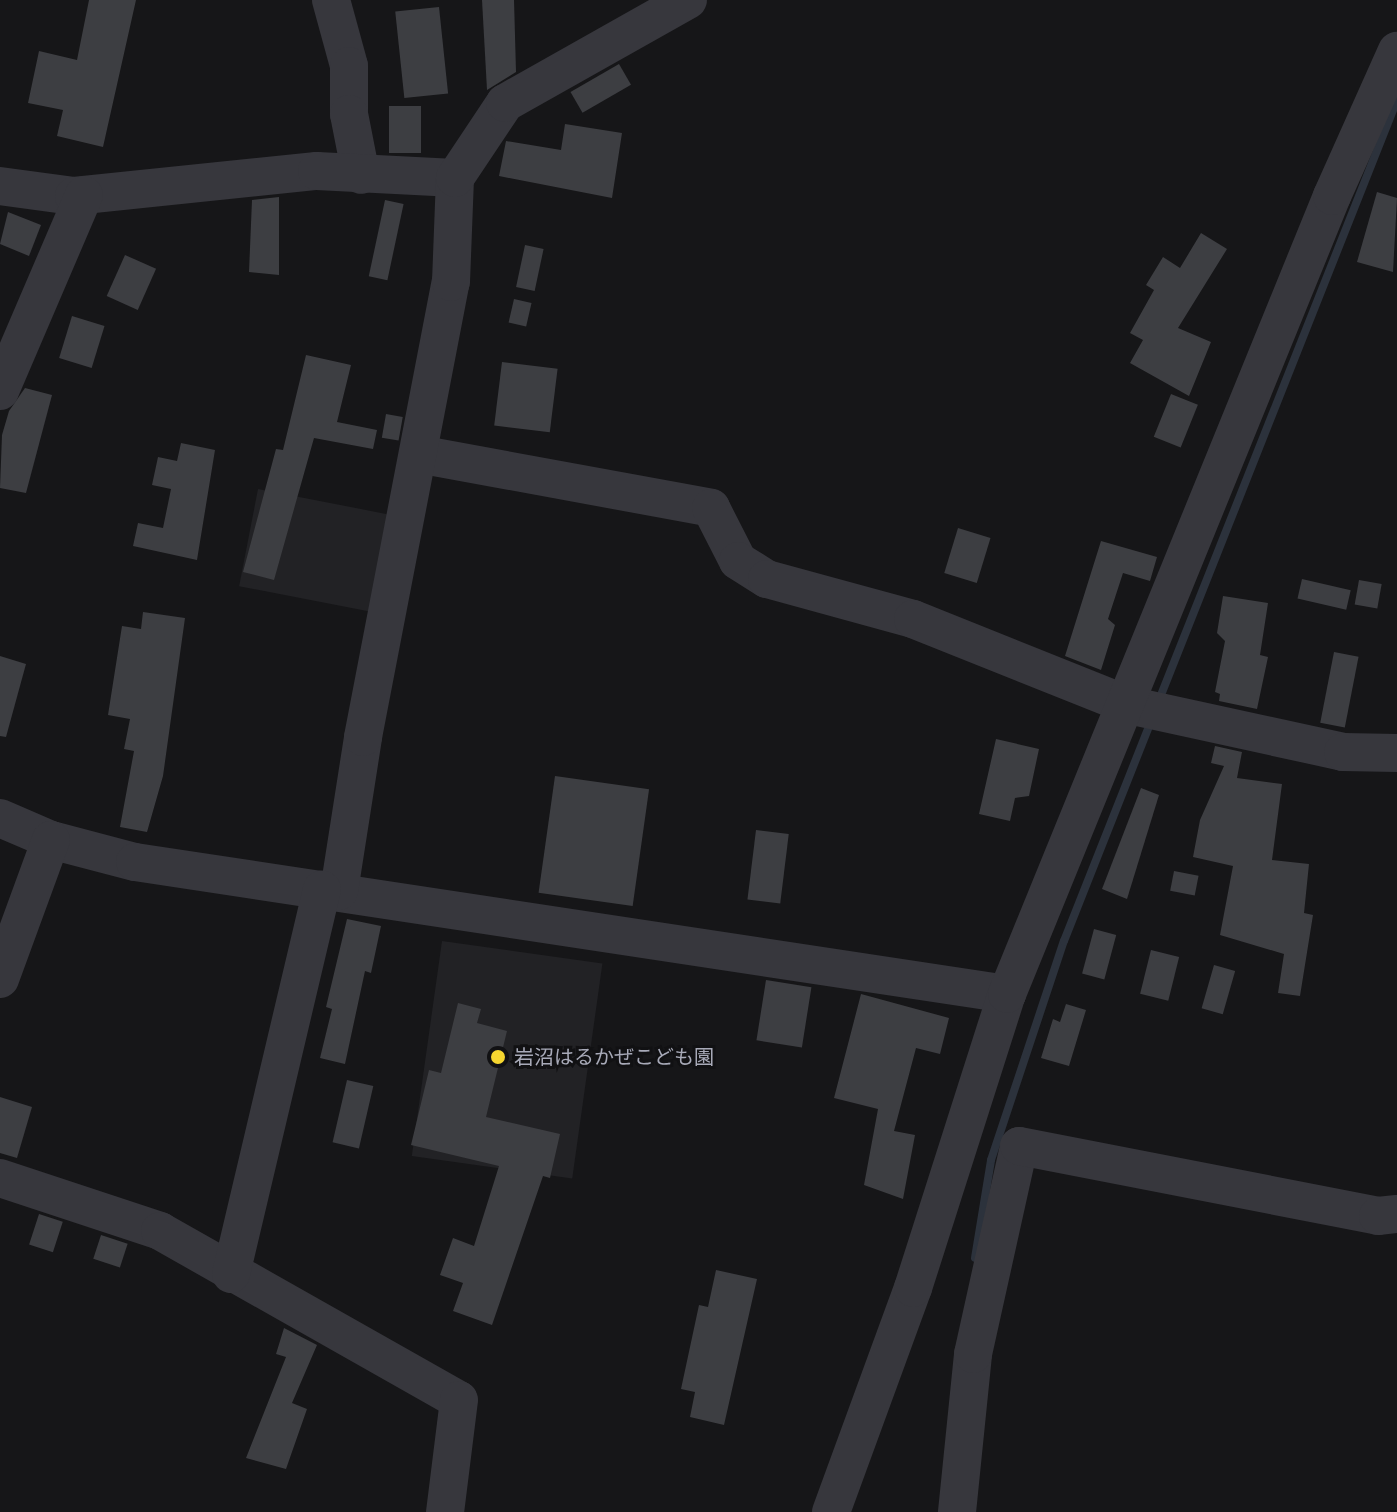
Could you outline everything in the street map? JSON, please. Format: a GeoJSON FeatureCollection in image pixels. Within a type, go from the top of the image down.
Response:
{"type":"FeatureCollection","features":[{"type":"Feature","properties":{"kind":"street"},"geometry":{"type":"LineString","coordinates":[[331,0],[349,66],[349,114],[361,175]]}},
{"type":"Feature","properties":{"kind":"street"},"geometry":{"type":"LineString","coordinates":[[231,1274],[330,891],[451,282],[455,178],[505,103],[688,0]]}},
{"type":"Feature","properties":{"kind":"street"},"geometry":{"type":"LineString","coordinates":[[831,1512],[913,1288],[1007,994],[1128,705],[1332,196],[1397,51]]}},
{"type":"Feature","properties":{"kind":"street"},"geometry":{"type":"LineString","coordinates":[[0,186],[84,195],[317,171],[455,178]]}},
{"type":"Feature","properties":{"kind":"street"},"geometry":{"type":"LineString","coordinates":[[0,391],[84,195]]}},
{"type":"Feature","properties":{"kind":"street"},"geometry":{"type":"LineString","coordinates":[[418,454],[711,508],[738,561],[767,579],[913,619],[1128,705],[1343,752],[1397,753]]}},
{"type":"Feature","properties":{"kind":"street"},"geometry":{"type":"LineString","coordinates":[[0,818],[51,840],[135,862],[1007,994]]}},
{"type":"Feature","properties":{"kind":"street"},"geometry":{"type":"LineString","coordinates":[[0,979],[51,840]]}},
{"type":"Feature","properties":{"kind":"street"},"geometry":{"type":"LineString","coordinates":[[957,1512],[973,1354],[1019,1146],[1378,1216],[1397,1214]]}},
{"type":"Feature","properties":{"kind":"street"},"geometry":{"type":"LineString","coordinates":[[0,1178],[160,1231],[231,1274],[459,1400],[445,1512]]}},
{"type":"Feature","properties":{"kind":"shaded area"},"geometry":{"type":"Polygon","coordinates":[[[258,489],[389,514],[370,612],[239,586],[258,489]]]}},
{"type":"Feature","properties":{"kind":"shaded area","name":"岩沼はるかぜこども園"},"geometry":{"type":"Polygon","coordinates":[[[442,941],[602,964],[572,1178],[412,1156],[442,941]]]}},
{"type":"Feature","properties":{"kind":"building"},"geometry":{"type":"Polygon","coordinates":[[[89,0],[136,0],[103,147],[57,136],[63,110],[28,103],[39,51],[77,60],[89,0]]]}},
{"type":"Feature","properties":{"kind":"building"},"geometry":{"type":"Polygon","coordinates":[[[482,0],[514,0],[516,72],[487,90],[482,0]]]}},
{"type":"Feature","properties":{"kind":"building"},"geometry":{"type":"Polygon","coordinates":[[[439,7],[448,94],[404,98],[395,12],[439,7]]]}},
{"type":"Feature","properties":{"kind":"building"},"geometry":{"type":"Polygon","coordinates":[[[619,64],[631,85],[583,113],[571,92],[619,64]]]}},
{"type":"Feature","properties":{"kind":"building"},"geometry":{"type":"Polygon","coordinates":[[[389,106],[421,106],[421,153],[389,153],[389,106]]]}},
{"type":"Feature","properties":{"kind":"building"},"geometry":{"type":"Polygon","coordinates":[[[565,124],[622,133],[612,198],[499,176],[506,141],[561,150],[565,124]]]}},
{"type":"Feature","properties":{"kind":"building"},"geometry":{"type":"Polygon","coordinates":[[[1377,192],[1397,198],[1393,272],[1357,262],[1377,192]]]}},
{"type":"Feature","properties":{"kind":"building"},"geometry":{"type":"Polygon","coordinates":[[[279,197],[279,275],[249,272],[252,200],[279,197]]]}},
{"type":"Feature","properties":{"kind":"building"},"geometry":{"type":"Polygon","coordinates":[[[385,200],[404,204],[387,280],[369,276],[385,200]]]}},
{"type":"Feature","properties":{"kind":"building"},"geometry":{"type":"Polygon","coordinates":[[[8,212],[41,225],[29,256],[0,244],[8,212]]]}},
{"type":"Feature","properties":{"kind":"building"},"geometry":{"type":"Polygon","coordinates":[[[1201,233],[1227,249],[1178,328],[1211,342],[1189,396],[1130,363],[1143,340],[1130,333],[1154,290],[1146,285],[1163,257],[1180,268],[1201,233]]]}},
{"type":"Feature","properties":{"kind":"building"},"geometry":{"type":"Polygon","coordinates":[[[525,245],[544,249],[535,291],[516,287],[525,245]]]}},
{"type":"Feature","properties":{"kind":"building"},"geometry":{"type":"Polygon","coordinates":[[[125,255],[156,269],[138,310],[107,296],[125,255]]]}},
{"type":"Feature","properties":{"kind":"building"},"geometry":{"type":"Polygon","coordinates":[[[514,299],[532,303],[526,326],[509,322],[514,299]]]}},
{"type":"Feature","properties":{"kind":"building"},"geometry":{"type":"Polygon","coordinates":[[[72,316],[105,326],[92,368],[59,358],[72,316]]]}},
{"type":"Feature","properties":{"kind":"building"},"geometry":{"type":"Polygon","coordinates":[[[306,355],[351,365],[337,422],[377,430],[373,449],[314,438],[274,580],[243,572],[276,449],[283,450],[306,355]]]}},
{"type":"Feature","properties":{"kind":"building"},"geometry":{"type":"Polygon","coordinates":[[[502,362],[558,369],[550,432],[494,426],[502,362]]]}},
{"type":"Feature","properties":{"kind":"building"},"geometry":{"type":"Polygon","coordinates":[[[25,388],[52,395],[26,493],[0,488],[2,435],[9,411],[25,388]]]}},
{"type":"Feature","properties":{"kind":"building"},"geometry":{"type":"Polygon","coordinates":[[[1171,394],[1198,405],[1181,448],[1154,437],[1171,394]]]}},
{"type":"Feature","properties":{"kind":"building"},"geometry":{"type":"Polygon","coordinates":[[[386,414],[403,417],[399,441],[382,438],[386,414]]]}},
{"type":"Feature","properties":{"kind":"building"},"geometry":{"type":"Polygon","coordinates":[[[181,443],[215,450],[197,560],[133,546],[138,523],[163,528],[171,489],[152,485],[158,457],[177,461],[181,443]]]}},
{"type":"Feature","properties":{"kind":"building"},"geometry":{"type":"Polygon","coordinates":[[[958,528],[991,538],[977,583],[944,573],[958,528]]]}},
{"type":"Feature","properties":{"kind":"building"},"geometry":{"type":"Polygon","coordinates":[[[1101,541],[1157,557],[1150,581],[1123,573],[1108,619],[1115,625],[1101,670],[1065,656],[1101,541]]]}},
{"type":"Feature","properties":{"kind":"building"},"geometry":{"type":"Polygon","coordinates":[[[1302,579],[1351,590],[1346,610],[1298,598],[1302,579]]]}},
{"type":"Feature","properties":{"kind":"building"},"geometry":{"type":"Polygon","coordinates":[[[1359,580],[1382,584],[1377,609],[1355,605],[1359,580]]]}},
{"type":"Feature","properties":{"kind":"building"},"geometry":{"type":"Polygon","coordinates":[[[1223,596],[1268,603],[1260,655],[1268,657],[1257,709],[1219,701],[1220,694],[1215,692],[1225,641],[1217,633],[1223,596]]]}},
{"type":"Feature","properties":{"kind":"building"},"geometry":{"type":"Polygon","coordinates":[[[143,612],[185,618],[163,776],[147,832],[120,827],[134,751],[124,749],[130,719],[108,715],[122,626],[141,629],[143,612]]]}},
{"type":"Feature","properties":{"kind":"building"},"geometry":{"type":"Polygon","coordinates":[[[1334,652],[1359,657],[1345,727],[1320,723],[1334,652]]]}},
{"type":"Feature","properties":{"kind":"building"},"geometry":{"type":"Polygon","coordinates":[[[0,656],[26,664],[6,737],[0,736],[0,656]]]}},
{"type":"Feature","properties":{"kind":"building"},"geometry":{"type":"Polygon","coordinates":[[[996,739],[1039,749],[1029,796],[1015,798],[1010,821],[979,814],[996,739]]]}},
{"type":"Feature","properties":{"kind":"building"},"geometry":{"type":"Polygon","coordinates":[[[1215,746],[1242,752],[1237,778],[1282,784],[1272,860],[1309,864],[1304,913],[1313,915],[1300,996],[1278,993],[1284,954],[1220,935],[1233,866],[1193,857],[1200,820],[1224,766],[1211,763],[1215,746]]]}},
{"type":"Feature","properties":{"kind":"building"},"geometry":{"type":"Polygon","coordinates":[[[555,776],[649,789],[633,906],[539,893],[555,776]]]}},
{"type":"Feature","properties":{"kind":"building"},"geometry":{"type":"Polygon","coordinates":[[[1141,788],[1159,795],[1127,899],[1102,889],[1141,788]]]}},
{"type":"Feature","properties":{"kind":"building"},"geometry":{"type":"Polygon","coordinates":[[[756,830],[789,834],[780,903],[747,899],[756,830]]]}},
{"type":"Feature","properties":{"kind":"building"},"geometry":{"type":"Polygon","coordinates":[[[1174,871],[1199,876],[1195,895],[1170,891],[1174,871]]]}},
{"type":"Feature","properties":{"kind":"building"},"geometry":{"type":"Polygon","coordinates":[[[347,919],[381,926],[371,973],[365,971],[345,1064],[320,1058],[332,1009],[326,1007],[347,919]]]}},
{"type":"Feature","properties":{"kind":"building"},"geometry":{"type":"Polygon","coordinates":[[[1094,929],[1116,935],[1104,979],[1082,973],[1094,929]]]}},
{"type":"Feature","properties":{"kind":"building"},"geometry":{"type":"Polygon","coordinates":[[[1151,950],[1179,957],[1168,1001],[1140,994],[1151,950]]]}},
{"type":"Feature","properties":{"kind":"building"},"geometry":{"type":"Polygon","coordinates":[[[1214,965],[1235,971],[1223,1014],[1202,1008],[1214,965]]]}},
{"type":"Feature","properties":{"kind":"building"},"geometry":{"type":"Polygon","coordinates":[[[766,980],[811,987],[802,1047],[756,1040],[766,980]]]}},
{"type":"Feature","properties":{"kind":"building"},"geometry":{"type":"Polygon","coordinates":[[[861,994],[949,1018],[940,1054],[916,1048],[894,1131],[915,1135],[903,1199],[864,1185],[878,1109],[834,1098],[861,994]]]}},
{"type":"Feature","properties":{"kind":"building"},"geometry":{"type":"Polygon","coordinates":[[[458,1003],[481,1009],[477,1023],[507,1031],[486,1117],[560,1134],[550,1178],[543,1176],[492,1325],[453,1311],[463,1283],[440,1275],[453,1238],[474,1246],[499,1166],[411,1145],[429,1070],[441,1073],[458,1003]]]}},
{"type":"Feature","properties":{"kind":"building"},"geometry":{"type":"Polygon","coordinates":[[[1066,1004],[1086,1010],[1069,1066],[1041,1058],[1053,1019],[1060,1022],[1066,1004]]]}},
{"type":"Feature","properties":{"kind":"building"},"geometry":{"type":"Polygon","coordinates":[[[347,1080],[373,1086],[359,1148],[333,1142],[347,1080]]]}},
{"type":"Feature","properties":{"kind":"building"},"geometry":{"type":"Polygon","coordinates":[[[0,1097],[32,1107],[17,1158],[0,1153],[0,1097]]]}},
{"type":"Feature","properties":{"kind":"building"},"geometry":{"type":"Polygon","coordinates":[[[39,1214],[63,1222],[53,1252],[29,1244],[39,1214]]]}},
{"type":"Feature","properties":{"kind":"building"},"geometry":{"type":"Polygon","coordinates":[[[101,1235],[128,1244],[120,1267],[93,1259],[101,1235]]]}},
{"type":"Feature","properties":{"kind":"building"},"geometry":{"type":"Polygon","coordinates":[[[716,1270],[757,1279],[724,1425],[690,1417],[695,1392],[681,1389],[699,1305],[708,1307],[716,1270]]]}},
{"type":"Feature","properties":{"kind":"building"},"geometry":{"type":"Polygon","coordinates":[[[284,1328],[317,1345],[292,1403],[307,1409],[286,1469],[246,1458],[286,1357],[276,1354],[284,1328]]]}},
{"type":"Feature","properties":{"kind":"waterway"},"geometry":{"type":"LineString","coordinates":[[1161,695],[1397,100]]}},
{"type":"Feature","properties":{"kind":"waterway"},"geometry":{"type":"LineString","coordinates":[[975,1258],[991,1160],[1064,941],[1149,726]]}},
{"type":"Feature","properties":{"kind":"place","name":"岩沼はるかぜこども園"},"geometry":{"type":"Point","coordinates":[498,1057]}}]}
